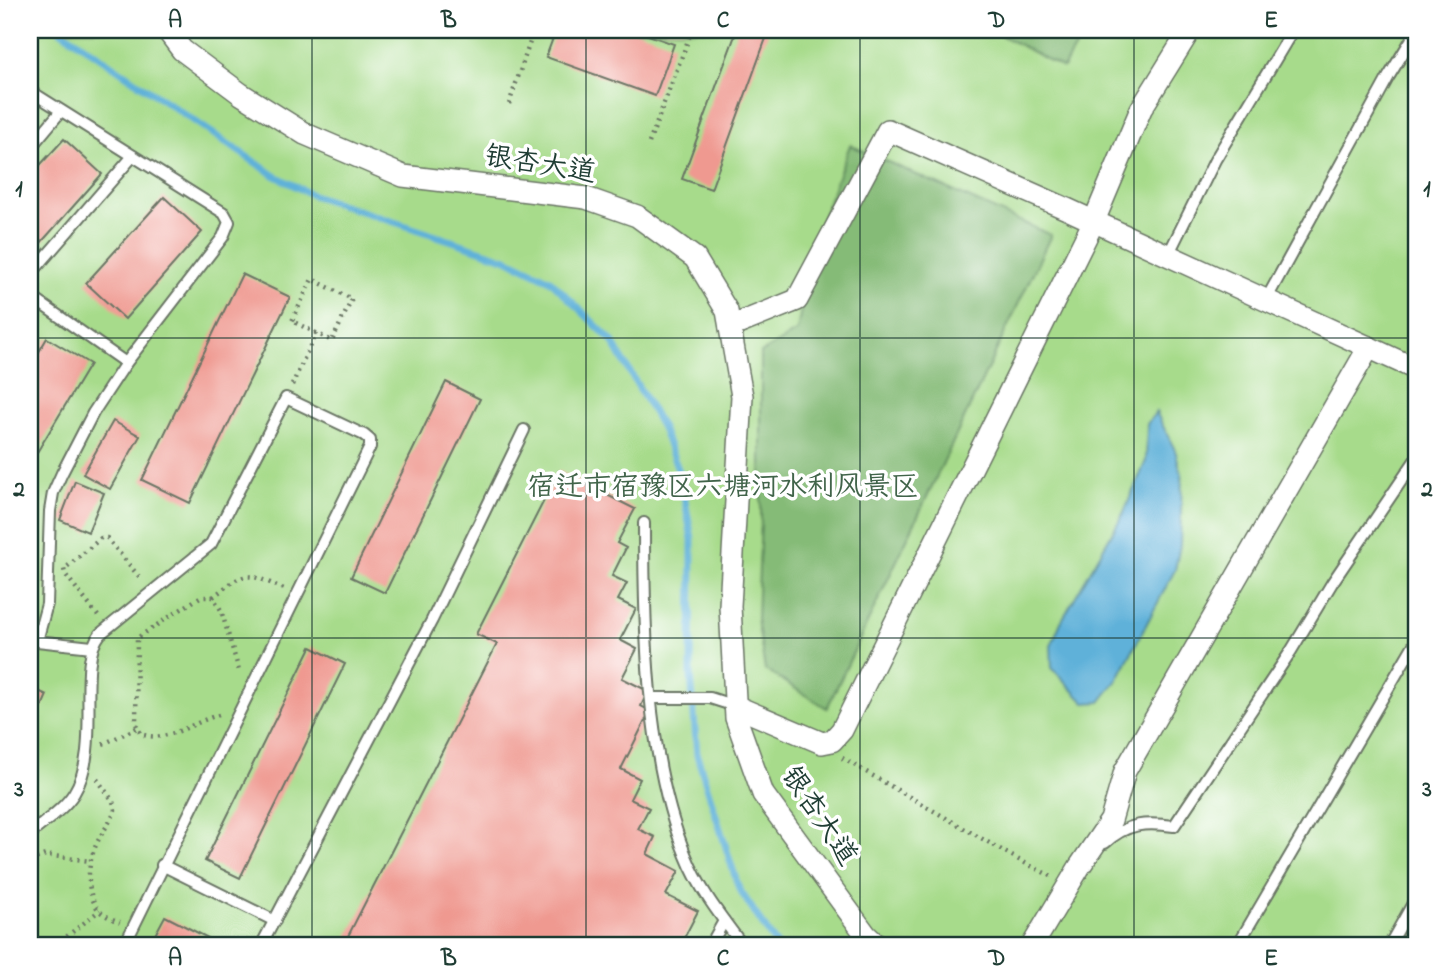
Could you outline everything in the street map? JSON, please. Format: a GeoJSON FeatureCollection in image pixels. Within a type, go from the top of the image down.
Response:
{"type":"FeatureCollection","features":[{"type":"Feature","properties":{"kind":"street","name":"银杏大道"},"geometry":{"type":"LineString","coordinates":[[167,30],[182,50],[241,94],[305,134],[403,176],[586,198],[637,215],[695,257],[727,311],[742,396],[730,606],[736,718],[763,794],[866,935],[878,946]]}},
{"type":"Feature","properties":{"kind":"street"},"geometry":{"type":"LineString","coordinates":[[735,706],[822,743],[832,741],[842,730],[1094,221],[1141,109],[1190,30]]}},
{"type":"Feature","properties":{"kind":"street"},"geometry":{"type":"LineString","coordinates":[[730,327],[797,300],[888,130],[1416,369]]}},
{"type":"Feature","properties":{"kind":"street"},"geometry":{"type":"LineString","coordinates":[[1032,946],[1111,820],[1125,771],[1369,347]]}},
{"type":"Feature","properties":{"kind":"lane"},"geometry":{"type":"LineString","coordinates":[[1168,255],[1215,160],[1293,30]]}},
{"type":"Feature","properties":{"kind":"lane"},"geometry":{"type":"LineString","coordinates":[[1266,300],[1416,32]]}},
{"type":"Feature","properties":{"kind":"lane"},"geometry":{"type":"LineString","coordinates":[[30,91],[224,213],[229,222],[223,237],[126,363],[93,413],[53,494],[47,604],[33,641],[92,647]]}},
{"type":"Feature","properties":{"kind":"lane"},"geometry":{"type":"LineString","coordinates":[[30,148],[61,111]]}},
{"type":"Feature","properties":{"kind":"lane"},"geometry":{"type":"LineString","coordinates":[[30,275],[133,156]]}},
{"type":"Feature","properties":{"kind":"lane"},"geometry":{"type":"LineString","coordinates":[[30,296],[126,363]]}},
{"type":"Feature","properties":{"kind":"lane"},"geometry":{"type":"LineString","coordinates":[[30,834],[72,797],[83,776],[90,730],[92,647],[107,629],[211,544],[286,398],[365,435],[370,440],[370,447],[124,946]]}},
{"type":"Feature","properties":{"kind":"lane"},"geometry":{"type":"LineString","coordinates":[[261,946],[432,620],[524,430]]}},
{"type":"Feature","properties":{"kind":"lane"},"geometry":{"type":"LineString","coordinates":[[1080,866],[1117,831],[1149,823],[1174,826],[1292,651],[1332,583],[1416,459]]}},
{"type":"Feature","properties":{"kind":"lane"},"geometry":{"type":"LineString","coordinates":[[643,523],[646,636],[656,740],[667,806],[697,879],[743,946]]}},
{"type":"Feature","properties":{"kind":"lane"},"geometry":{"type":"LineString","coordinates":[[1237,946],[1416,641]]}},
{"type":"Feature","properties":{"kind":"lane"},"geometry":{"type":"LineString","coordinates":[[652,698],[702,698],[735,706]]}},
{"type":"Feature","properties":{"kind":"lane"},"geometry":{"type":"LineString","coordinates":[[162,866],[275,921]]}},
{"type":"Feature","properties":{"kind":"lane"},"geometry":{"type":"LineString","coordinates":[[1389,946],[1416,898]]}},
{"type":"Feature","properties":{"kind":"lane"},"geometry":{"type":"LineString","coordinates":[[710,946],[724,921]]}},
{"type":"Feature","properties":{"kind":"path"},"geometry":{"type":"LineString","coordinates":[[509,104],[534,30]]}},
{"type":"Feature","properties":{"kind":"path"},"geometry":{"type":"LineString","coordinates":[[649,144],[692,30]]}},
{"type":"Feature","properties":{"kind":"path"},"geometry":{"type":"LineString","coordinates":[[312,279],[352,299],[332,341],[316,333],[292,321],[312,279]]}},
{"type":"Feature","properties":{"kind":"path"},"geometry":{"type":"LineString","coordinates":[[286,398],[316,333]]}},
{"type":"Feature","properties":{"kind":"path"},"geometry":{"type":"LineString","coordinates":[[107,629],[64,571],[102,538],[107,538],[112,543],[170,616]]}},
{"type":"Feature","properties":{"kind":"path"},"geometry":{"type":"LineString","coordinates":[[238,714],[207,718],[158,738],[141,734],[137,727],[137,638],[200,597],[213,597],[243,576],[253,576],[298,596]]}},
{"type":"Feature","properties":{"kind":"path"},"geometry":{"type":"LineString","coordinates":[[213,597],[221,610],[231,639],[246,698]]}},
{"type":"Feature","properties":{"kind":"path"},"geometry":{"type":"LineString","coordinates":[[87,751],[137,727]]}},
{"type":"Feature","properties":{"kind":"path"},"geometry":{"type":"LineString","coordinates":[[811,740],[1018,860],[1069,885]]}},
{"type":"Feature","properties":{"kind":"path"},"geometry":{"type":"LineString","coordinates":[[85,765],[106,790],[115,810],[90,861],[91,893],[100,910],[132,928]]}},
{"type":"Feature","properties":{"kind":"path"},"geometry":{"type":"LineString","coordinates":[[30,861],[46,855],[90,861]]}},
{"type":"Feature","properties":{"kind":"path"},"geometry":{"type":"LineString","coordinates":[[48,946],[66,937],[100,910]]}},
{"type":"Feature","properties":{"kind":"green space","name":"宿迁市宿豫区六塘河水利风景区"},"geometry":{"type":"Polygon","coordinates":[[[30,30],[1416,30],[1416,946],[30,946],[30,30]]]}},
{"type":"Feature","properties":{"kind":"green space"},"geometry":{"type":"Polygon","coordinates":[[[991,30],[1085,30],[1063,68],[991,30]]]}},
{"type":"Feature","properties":{"kind":"green space"},"geometry":{"type":"Polygon","coordinates":[[[850,145],[1051,235],[827,708],[765,670],[757,619],[761,518],[761,353],[797,331],[814,240],[850,145]]]}},
{"type":"Feature","properties":{"kind":"water"},"geometry":{"type":"Polygon","coordinates":[[[1156,412],[1175,450],[1182,475],[1180,545],[1175,570],[1117,680],[1100,702],[1085,703],[1052,668],[1051,646],[1061,622],[1124,512],[1146,461],[1147,424],[1156,412]]]}},
{"type":"Feature","properties":{"kind":"building"},"geometry":{"type":"Polygon","coordinates":[[[556,30],[634,30],[674,44],[655,96],[546,57],[556,30]]]}},
{"type":"Feature","properties":{"kind":"building"},"geometry":{"type":"Polygon","coordinates":[[[737,30],[769,30],[711,189],[682,179],[737,30]]]}},
{"type":"Feature","properties":{"kind":"building"},"geometry":{"type":"Polygon","coordinates":[[[64,139],[102,174],[30,255],[30,176],[64,139]]]}},
{"type":"Feature","properties":{"kind":"building"},"geometry":{"type":"Polygon","coordinates":[[[164,197],[202,232],[125,319],[86,283],[164,197]]]}},
{"type":"Feature","properties":{"kind":"building"},"geometry":{"type":"Polygon","coordinates":[[[242,274],[290,297],[190,503],[142,480],[242,274]]]}},
{"type":"Feature","properties":{"kind":"building"},"geometry":{"type":"Polygon","coordinates":[[[47,338],[90,364],[30,464],[30,367],[47,338]]]}},
{"type":"Feature","properties":{"kind":"building"},"geometry":{"type":"Polygon","coordinates":[[[446,382],[480,399],[385,593],[351,577],[446,382]]]}},
{"type":"Feature","properties":{"kind":"building"},"geometry":{"type":"Polygon","coordinates":[[[113,421],[140,436],[110,489],[83,474],[113,421]]]}},
{"type":"Feature","properties":{"kind":"building"},"geometry":{"type":"Polygon","coordinates":[[[559,471],[635,509],[617,543],[626,548],[612,576],[627,583],[618,600],[636,609],[620,640],[637,649],[622,678],[648,691],[641,706],[650,711],[621,769],[640,779],[630,799],[649,808],[638,829],[655,837],[647,854],[679,871],[666,895],[698,911],[680,946],[343,946],[497,644],[476,634],[559,471]]]}},
{"type":"Feature","properties":{"kind":"building"},"geometry":{"type":"Polygon","coordinates":[[[75,481],[104,493],[88,532],[60,520],[75,481]]]}},
{"type":"Feature","properties":{"kind":"building"},"geometry":{"type":"Polygon","coordinates":[[[311,647],[345,664],[240,878],[205,861],[311,647]]]}},
{"type":"Feature","properties":{"kind":"building"},"geometry":{"type":"Polygon","coordinates":[[[30,687],[47,695],[30,734],[30,687]]]}},
{"type":"Feature","properties":{"kind":"building"},"geometry":{"type":"Polygon","coordinates":[[[165,916],[208,938],[204,946],[149,946],[165,916]]]}},
{"type":"Feature","properties":{"kind":"waterway"},"geometry":{"type":"LineString","coordinates":[[60,30],[274,175],[312,195],[507,259],[550,280],[612,341],[661,426],[680,474],[692,539],[691,675],[697,755],[739,889],[777,946]]}}]}
